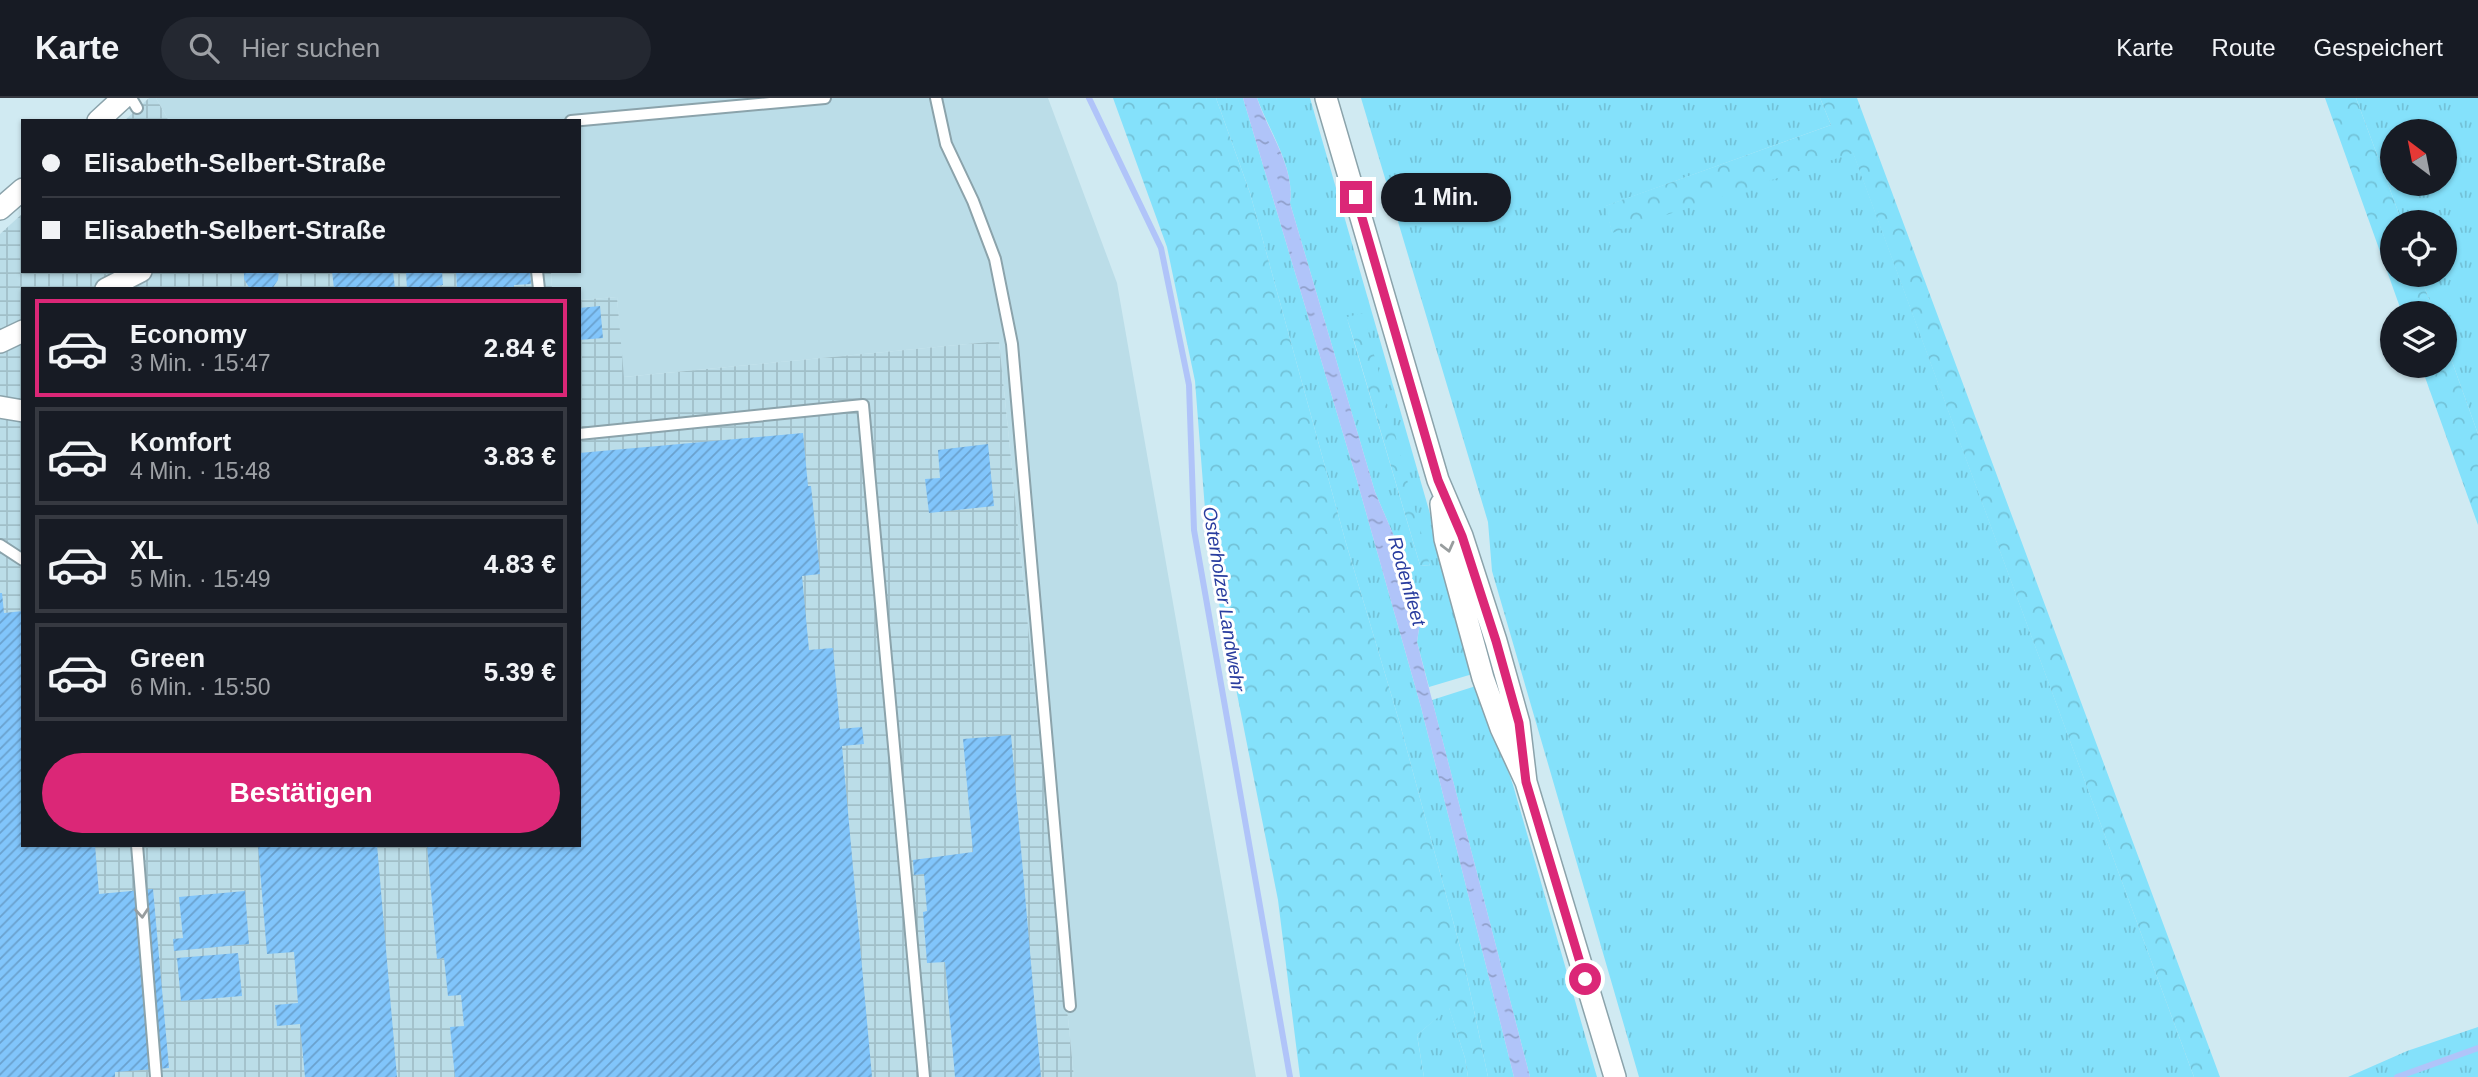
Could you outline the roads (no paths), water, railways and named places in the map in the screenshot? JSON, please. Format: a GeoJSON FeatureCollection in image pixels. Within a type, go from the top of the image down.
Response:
{"type":"FeatureCollection","features":[{"type":"Feature","properties":{"kind":"street"},"geometry":{"type":"LineString","coordinates":[[1326,98],[1438,480],[1445,539],[1483,678],[1501,729],[1526,782],[1615,1077]]}},
{"type":"Feature","properties":{"kind":"street"},"geometry":{"type":"LineString","coordinates":[[101,119],[131,101]]}},
{"type":"Feature","properties":{"kind":"street"},"geometry":{"type":"LineString","coordinates":[[0,209],[21,191]]}},
{"type":"Feature","properties":{"kind":"street"},"geometry":{"type":"LineString","coordinates":[[110,287],[137,273]]}},
{"type":"Feature","properties":{"kind":"street"},"geometry":{"type":"LineString","coordinates":[[0,342],[21,332]]}},
{"type":"Feature","properties":{"kind":"street"},"geometry":{"type":"LineString","coordinates":[[0,407],[21,411]]}},
{"type":"Feature","properties":{"kind":"lane"},"geometry":{"type":"LineString","coordinates":[[581,120],[825,98]]}},
{"type":"Feature","properties":{"kind":"lane"},"geometry":{"type":"LineString","coordinates":[[936,98],[946,144],[973,201],[995,259],[1012,344],[1070,1006]]}},
{"type":"Feature","properties":{"kind":"lane"},"geometry":{"type":"LineString","coordinates":[[581,434],[863,405],[925,1077]]}},
{"type":"Feature","properties":{"kind":"lane"},"geometry":{"type":"LineString","coordinates":[[0,545],[21,559]]}},
{"type":"Feature","properties":{"kind":"lane"},"geometry":{"type":"LineString","coordinates":[[137,847],[156,1077]]}},
{"type":"Feature","properties":{"kind":"water","name":"Rodenfleet"},"geometry":{"type":"Polygon","coordinates":[[[1243,98],[1257,98],[1285,162],[1290,203],[1375,492],[1409,571],[1421,615],[1417,642],[1530,1077],[1514,1077],[1421,707],[1356,477],[1243,98]]]}},
{"type":"Feature","properties":{"kind":"waterway","name":"Osterholzer Landwehr"},"geometry":{"type":"LineString","coordinates":[[1089,98],[1161,248],[1189,385],[1194,530],[1290,1077]]}},
{"type":"Feature","properties":{"kind":"waterway","name":"Osterholzer Landwehr"},"geometry":{"type":"LineString","coordinates":[[2397,1077],[2478,1048]]}}]}
